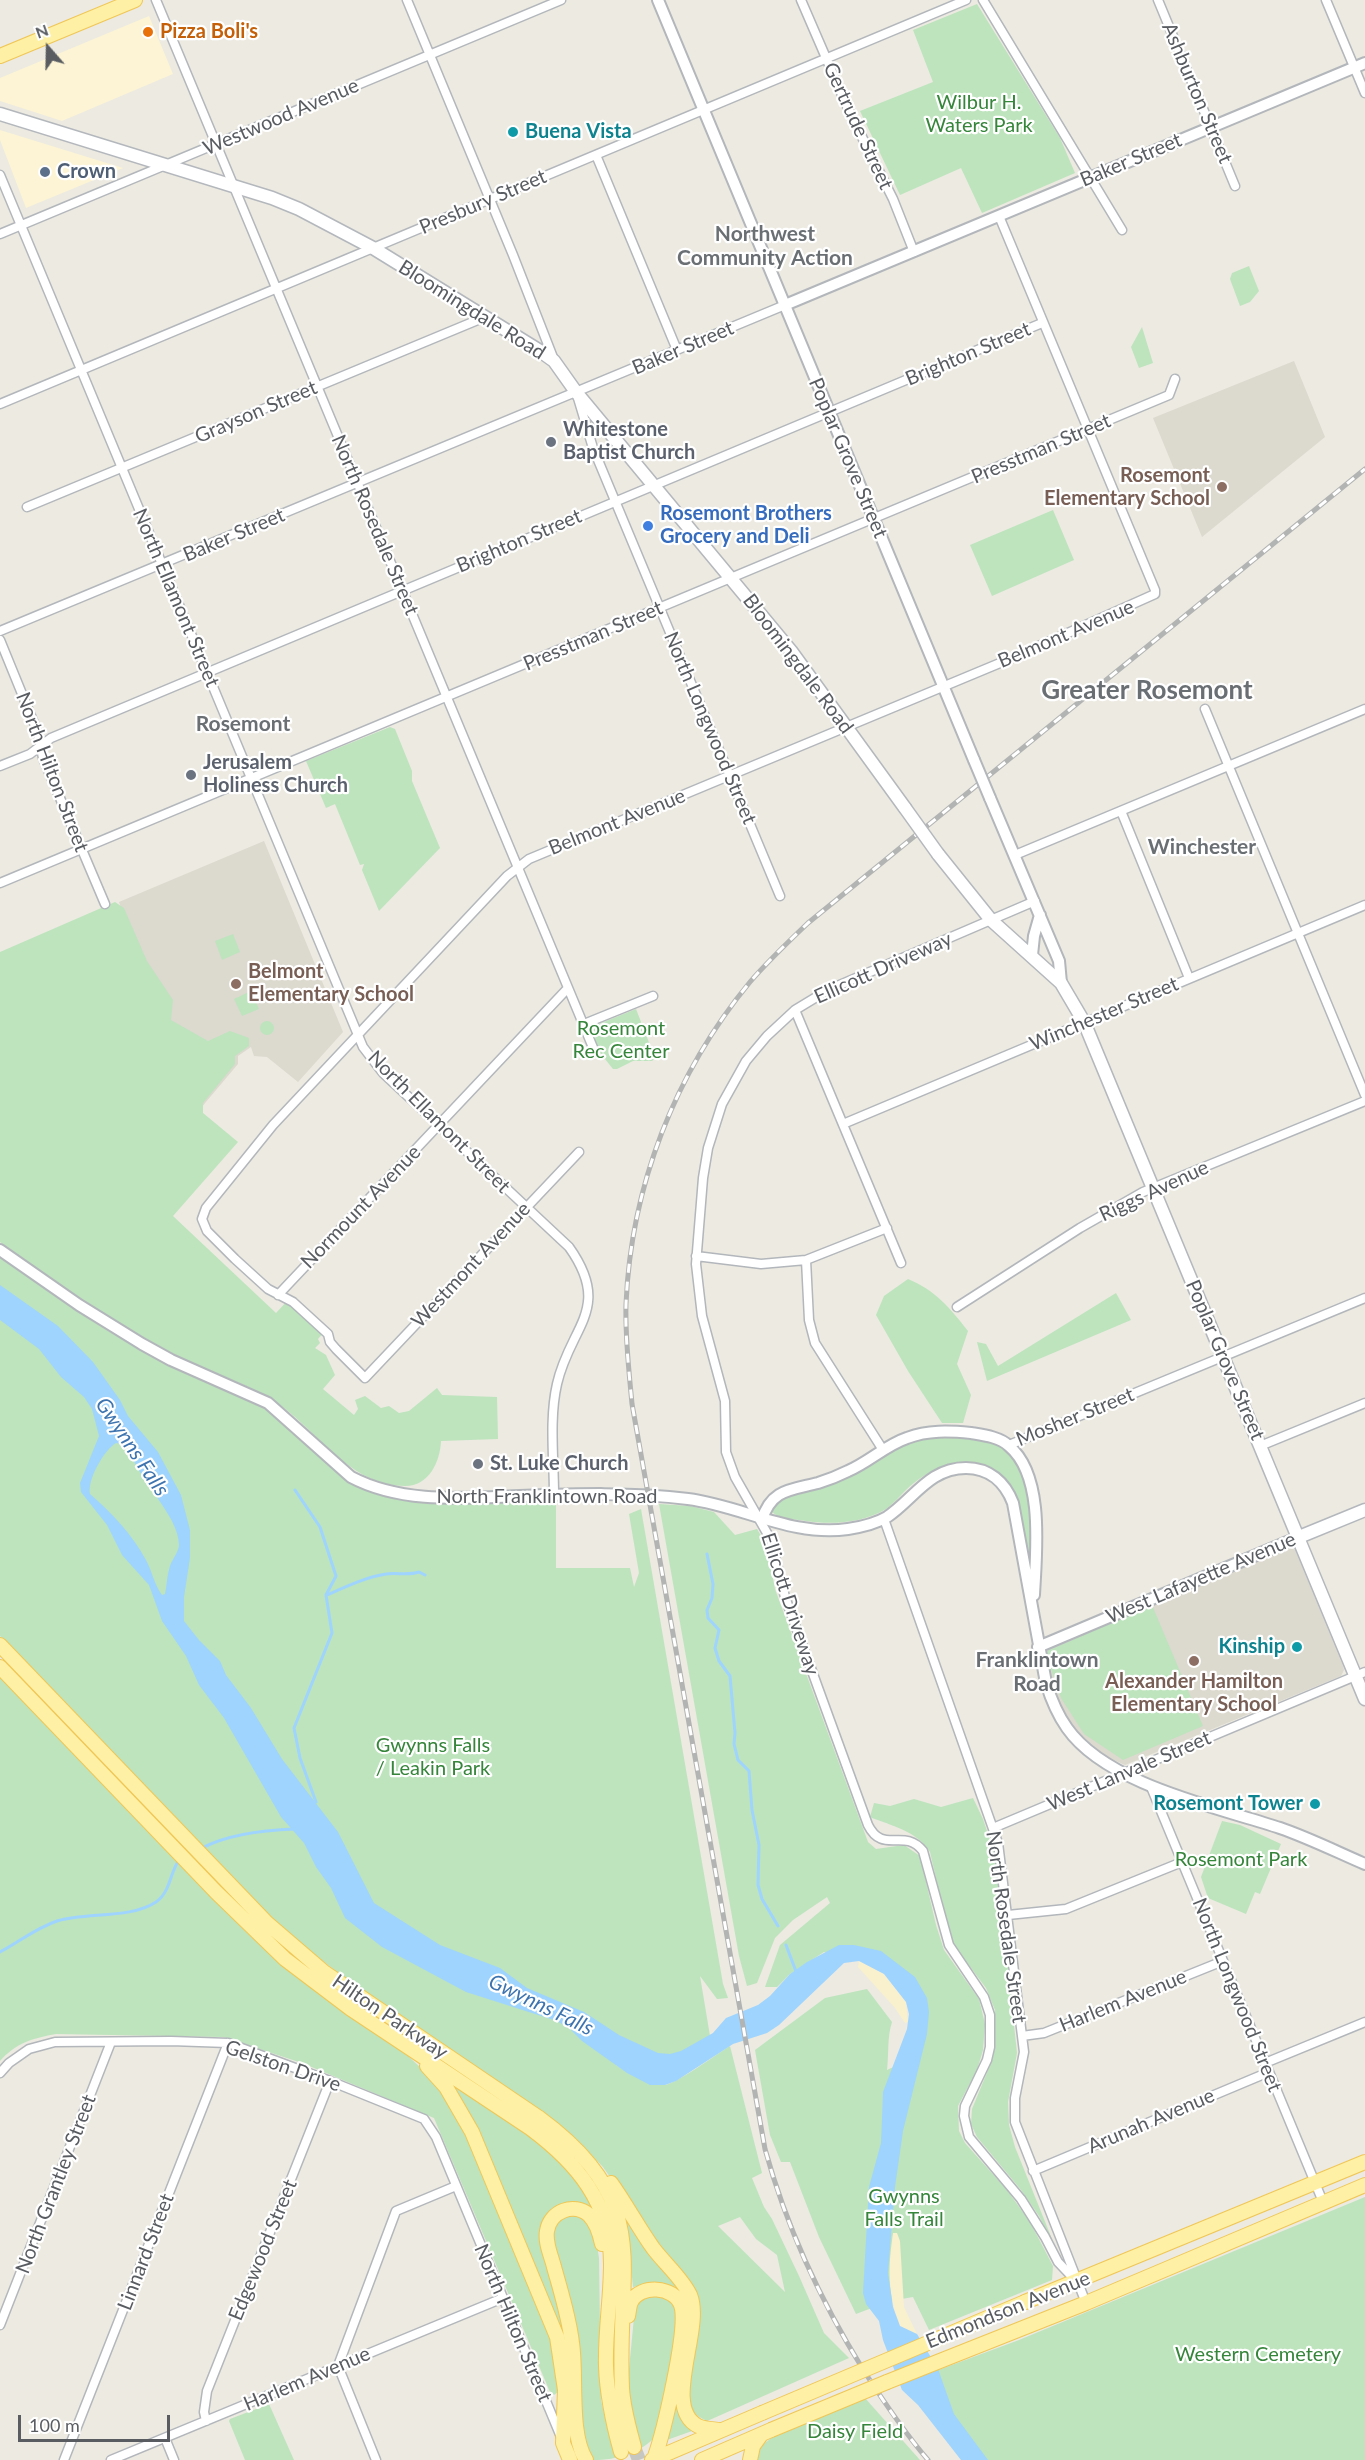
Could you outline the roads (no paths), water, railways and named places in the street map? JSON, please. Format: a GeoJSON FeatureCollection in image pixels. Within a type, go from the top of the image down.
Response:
{"type":"FeatureCollection","features":[{"type":"Feature","properties":{"kind":"main road"},"geometry":{"type":"LineString","coordinates":[[0,56],[135,0]]}},
{"type":"Feature","properties":{"kind":"main road","name":"Bloomingdale Road"},"geometry":{"type":"LineString","coordinates":[[0,114],[166,164],[299,209],[373,248],[554,360],[576,392],[791,651],[938,854],[991,920],[1061,983],[1084,1022]]}},
{"type":"Feature","properties":{"kind":"main road","name":"Poplar Grove Street"},"geometry":{"type":"LineString","coordinates":[[1084,1022],[1260,1446],[1360,1674],[1365,1699]]}},
{"type":"Feature","properties":{"kind":"main road","name":"West Lafayette Avenue"},"geometry":{"type":"LineString","coordinates":[[1299,1538],[1365,1510]]}},
{"type":"Feature","properties":{"kind":"main road","name":"Hilton Parkway"},"geometry":{"type":"LineString","coordinates":[[0,1645],[267,1923],[324,1972],[537,2117],[566,2138],[585,2157],[600,2177],[611,2198],[623,2237],[625,2264],[622,2390],[628,2449],[608,2392],[606,2363],[611,2263],[605,2222],[588,2185],[574,2165],[557,2148],[530,2128],[315,1983],[256,1933],[0,1667]]}},
{"type":"Feature","properties":{"kind":"main road"},"geometry":{"type":"LineString","coordinates":[[414,2051],[446,2087],[463,2113],[549,2315],[557,2337],[564,2374],[563,2443]]}},
{"type":"Feature","properties":{"kind":"main road"},"geometry":{"type":"LineString","coordinates":[[585,2157],[611,2183],[654,2250],[689,2294],[693,2317],[682,2400],[688,2418],[694,2423],[700,2427],[720,2430]]}},
{"type":"Feature","properties":{"kind":"main road","name":"Edmondson Avenue"},"geometry":{"type":"LineString","coordinates":[[653,2460],[1025,2302],[1365,2162]]}},
{"type":"Feature","properties":{"kind":"main road","name":"Edmondson Avenue"},"geometry":{"type":"LineString","coordinates":[[702,2460],[1086,2303],[1365,2185]]}},
{"type":"Feature","properties":{"kind":"main road"},"geometry":{"type":"LineString","coordinates":[[586,2460],[577,2440],[575,2371],[569,2325],[547,2240],[549,2224],[559,2212],[582,2211],[595,2222],[602,2242],[610,2292]]}},
{"type":"Feature","properties":{"kind":"main road"},"geometry":{"type":"LineString","coordinates":[[622,2350],[631,2303],[635,2298],[643,2292],[657,2289],[675,2296],[681,2303],[682,2327],[665,2423],[653,2460]]}},
{"type":"Feature","properties":{"kind":"main road"},"geometry":{"type":"LineString","coordinates":[[750,2460],[753,2446],[766,2432]]}},
{"type":"Feature","properties":{"kind":"main road","name":"North Hilton Street"},"geometry":{"type":"LineString","coordinates":[[563,2443],[570,2460]]}},
{"type":"Feature","properties":{"kind":"street","name":"North Rosedale Street"},"geometry":{"type":"LineString","coordinates":[[156,0],[594,1050]]}},
{"type":"Feature","properties":{"kind":"street"},"geometry":{"type":"LineString","coordinates":[[407,0],[554,360]]}},
{"type":"Feature","properties":{"kind":"street","name":"Westwood Avenue"},"geometry":{"type":"LineString","coordinates":[[0,234],[561,0]]}},
{"type":"Feature","properties":{"kind":"street","name":"Poplar Grove Street"},"geometry":{"type":"LineString","coordinates":[[658,0],[974,760],[1035,901],[1059,961],[1061,983]]}},
{"type":"Feature","properties":{"kind":"street","name":"Gertrude Street"},"geometry":{"type":"LineString","coordinates":[[801,0],[914,252]]}},
{"type":"Feature","properties":{"kind":"street","name":"Presbury Street"},"geometry":{"type":"LineString","coordinates":[[0,404],[966,0]]}},
{"type":"Feature","properties":{"kind":"street"},"geometry":{"type":"LineString","coordinates":[[983,0],[1122,230]]}},
{"type":"Feature","properties":{"kind":"street","name":"Ashburton Street"},"geometry":{"type":"LineString","coordinates":[[1158,0],[1235,186]]}},
{"type":"Feature","properties":{"kind":"street"},"geometry":{"type":"LineString","coordinates":[[1326,0],[1360,65],[1365,93]]}},
{"type":"Feature","properties":{"kind":"street","name":"Baker Street"},"geometry":{"type":"LineString","coordinates":[[0,631],[1360,65]]}},
{"type":"Feature","properties":{"kind":"street"},"geometry":{"type":"LineString","coordinates":[[596,155],[677,350]]}},
{"type":"Feature","properties":{"kind":"street","name":"North Ellamont Street"},"geometry":{"type":"LineString","coordinates":[[0,175],[363,1047],[383,1073],[569,1247],[583,1269],[589,1292],[585,1319],[557,1383],[554,1495]]}},
{"type":"Feature","properties":{"kind":"street"},"geometry":{"type":"LineString","coordinates":[[999,216],[1088,430]]}},
{"type":"Feature","properties":{"kind":"street","name":"Grayson Street"},"geometry":{"type":"LineString","coordinates":[[27,507],[485,317]]}},
{"type":"Feature","properties":{"kind":"street","name":"Brighton Street"},"geometry":{"type":"LineString","coordinates":[[0,766],[30,754],[51,738],[1042,324]]}},
{"type":"Feature","properties":{"kind":"street","name":"Presstman Street"},"geometry":{"type":"LineString","coordinates":[[0,883],[1088,430],[1169,395],[1175,378]]}},
{"type":"Feature","properties":{"kind":"street","name":"North Longwood Street"},"geometry":{"type":"LineString","coordinates":[[576,392],[593,448],[780,896]]}},
{"type":"Feature","properties":{"kind":"street","name":"Belmont Avenue"},"geometry":{"type":"LineString","coordinates":[[278,1294],[235,1259],[207,1231],[202,1219],[206,1208],[273,1125],[518,866],[529,859],[1082,628],[1155,594],[1088,430]]}},
{"type":"Feature","properties":{"kind":"street","name":"North Hilton Street"},"geometry":{"type":"LineString","coordinates":[[0,640],[38,733],[43,758],[105,904]]}},
{"type":"Feature","properties":{"kind":"street"},"geometry":{"type":"LineString","coordinates":[[1205,709],[1365,1095]]}},
{"type":"Feature","properties":{"kind":"street"},"geometry":{"type":"LineString","coordinates":[[1015,855],[1365,709]]}},
{"type":"Feature","properties":{"kind":"street"},"geometry":{"type":"LineString","coordinates":[[1121,811],[1189,978]]}},
{"type":"Feature","properties":{"kind":"street","name":"Ellicott Driveway"},"geometry":{"type":"LineString","coordinates":[[1035,901],[828,990],[795,1010],[767,1036],[746,1061],[722,1104],[708,1148],[696,1256],[702,1316],[725,1401],[726,1452],[735,1477],[762,1520],[771,1540],[787,1603],[868,1825],[876,1838],[881,1840],[908,1839],[923,1851],[949,1945],[980,1989],[990,2015],[990,2047],[982,2074],[965,2106],[964,2116],[969,2137],[1007,2180],[1034,2218],[1058,2262],[1077,2282]]}},
{"type":"Feature","properties":{"kind":"street","name":"Winchester Street"},"geometry":{"type":"LineString","coordinates":[[843,1124],[1365,905]]}},
{"type":"Feature","properties":{"kind":"street"},"geometry":{"type":"LineString","coordinates":[[1032,955],[1040,915]]}},
{"type":"Feature","properties":{"kind":"street","name":"Normount Avenue"},"geometry":{"type":"LineString","coordinates":[[278,1294],[568,988]]}},
{"type":"Feature","properties":{"kind":"street"},"geometry":{"type":"LineString","coordinates":[[584,1024],[652,996]]}},
{"type":"Feature","properties":{"kind":"street"},"geometry":{"type":"LineString","coordinates":[[795,1010],[901,1263]]}},
{"type":"Feature","properties":{"kind":"street","name":"Riggs Avenue"},"geometry":{"type":"LineString","coordinates":[[957,1308],[1080,1228],[1153,1188],[1365,1101]]}},
{"type":"Feature","properties":{"kind":"street","name":"Westmont Avenue"},"geometry":{"type":"LineString","coordinates":[[278,1294],[294,1302],[328,1334],[330,1342],[365,1378],[579,1152]]}},
{"type":"Feature","properties":{"kind":"street"},"geometry":{"type":"LineString","coordinates":[[696,1256],[761,1264],[806,1260],[887,1228]]}},
{"type":"Feature","properties":{"kind":"street","name":"North Franklintown Road"},"geometry":{"type":"LineString","coordinates":[[0,1250],[79,1305],[142,1344],[188,1368],[268,1403],[351,1476],[367,1485],[397,1494],[436,1497],[627,1495],[690,1499],[783,1525],[830,1530],[860,1527],[884,1519],[920,1486],[941,1473],[965,1468],[990,1474],[1001,1482],[1013,1503],[1038,1647],[1052,1701],[1068,1730],[1083,1746],[1124,1773],[1151,1787],[1281,1829],[1365,1864]]}},
{"type":"Feature","properties":{"kind":"street"},"geometry":{"type":"LineString","coordinates":[[806,1260],[809,1320],[815,1344],[883,1450]]}},
{"type":"Feature","properties":{"kind":"street","name":"Mosher Street"},"geometry":{"type":"LineString","coordinates":[[762,1520],[765,1507],[785,1491],[827,1480],[850,1470],[909,1437],[937,1431],[986,1436],[1009,1445],[1365,1298]]}},
{"type":"Feature","properties":{"kind":"street"},"geometry":{"type":"LineString","coordinates":[[1260,1446],[1365,1403]]}},
{"type":"Feature","properties":{"kind":"street","name":"North Franklintown Road"},"geometry":{"type":"LineString","coordinates":[[1009,1445],[1027,1472],[1034,1497],[1036,1564],[1034,1616]]}},
{"type":"Feature","properties":{"kind":"street","name":"North Rosedale Street"},"geometry":{"type":"LineString","coordinates":[[884,1519],[999,1850],[1022,2036],[1023,2063],[1015,2098],[1015,2122],[1086,2303]]}},
{"type":"Feature","properties":{"kind":"street","name":"West Lafayette Avenue"},"geometry":{"type":"LineString","coordinates":[[1038,1647],[1299,1538]]}},
{"type":"Feature","properties":{"kind":"street","name":"West Lanvale Street"},"geometry":{"type":"LineString","coordinates":[[993,1828],[1360,1674]]}},
{"type":"Feature","properties":{"kind":"street","name":"North Longwood Street"},"geometry":{"type":"LineString","coordinates":[[1151,1787],[1323,2202]]}},
{"type":"Feature","properties":{"kind":"street"},"geometry":{"type":"LineString","coordinates":[[1008,1916],[1065,1909],[1182,1862]]}},
{"type":"Feature","properties":{"kind":"street","name":"Harlem Avenue"},"geometry":{"type":"LineString","coordinates":[[1022,2036],[1044,2033],[1223,1961]]}},
{"type":"Feature","properties":{"kind":"street","name":"Arunah Avenue"},"geometry":{"type":"LineString","coordinates":[[1033,2171],[1365,2022]]}},
{"type":"Feature","properties":{"kind":"street","name":"North Grantley Street"},"geometry":{"type":"LineString","coordinates":[[0,2325],[111,2042]]}},
{"type":"Feature","properties":{"kind":"street","name":"Gelston Drive"},"geometry":{"type":"LineString","coordinates":[[0,2073],[19,2055],[41,2044],[228,2043],[424,2119],[434,2132],[456,2186]]}},
{"type":"Feature","properties":{"kind":"street","name":"Linnard Street"},"geometry":{"type":"LineString","coordinates":[[64,2460],[228,2043]]}},
{"type":"Feature","properties":{"kind":"street","name":"Edgewood Street"},"geometry":{"type":"LineString","coordinates":[[206,2421],[204,2412],[207,2391],[330,2081]]}},
{"type":"Feature","properties":{"kind":"street"},"geometry":{"type":"LineString","coordinates":[[376,2460],[338,2366],[396,2211],[456,2186]]}},
{"type":"Feature","properties":{"kind":"street","name":"North Hilton Street"},"geometry":{"type":"LineString","coordinates":[[456,2186],[563,2443]]}},
{"type":"Feature","properties":{"kind":"street","name":"Harlem Avenue"},"geometry":{"type":"LineString","coordinates":[[111,2460],[504,2298]]}},
{"type":"Feature","properties":{"kind":"street"},"geometry":{"type":"LineString","coordinates":[[165,2438],[174,2460]]}},
{"type":"Feature","properties":{"kind":"water","name":"Gwynns Falls"},"geometry":{"type":"Polygon","coordinates":[[[0,1285],[58,1326],[93,1362],[120,1400],[128,1416],[158,1452],[181,1495],[190,1530],[190,1558],[184,1597],[184,1621],[220,1661],[226,1675],[251,1708],[282,1759],[338,1832],[374,1903],[440,1945],[500,1968],[527,1988],[584,2012],[619,2035],[658,2053],[670,2054],[681,2051],[713,2033],[726,2018],[758,2005],[770,1996],[790,1974],[839,1945],[854,1945],[881,1951],[915,1977],[927,1998],[929,2012],[927,2034],[903,2131],[895,2187],[888,2273],[893,2307],[900,2326],[917,2334],[938,2369],[954,2414],[988,2460],[961,2460],[918,2405],[902,2390],[883,2340],[879,2321],[866,2304],[863,2293],[869,2187],[881,2143],[883,2092],[907,2029],[909,2014],[906,2002],[884,1974],[859,1961],[844,1963],[779,2025],[767,2033],[733,2044],[676,2081],[665,2085],[650,2085],[627,2073],[557,2021],[466,1992],[382,1947],[345,1918],[331,1888],[316,1867],[304,1843],[281,1817],[224,1718],[199,1685],[186,1656],[162,1621],[149,1585],[122,1555],[107,1525],[81,1492],[80,1483],[99,1436],[92,1409],[84,1397],[61,1377],[39,1349],[0,1320],[0,1285]],[[116,1443],[106,1452],[91,1481],[90,1494],[114,1516],[134,1541],[146,1560],[162,1595],[165,1594],[170,1566],[179,1547],[177,1533],[165,1509],[139,1471],[129,1446],[116,1443]]]}},
{"type":"Feature","properties":{"kind":"waterway"},"geometry":{"type":"LineString","coordinates":[[295,1490],[320,1527],[336,1576],[326,1595],[332,1633],[294,1728],[300,1758],[316,1802]]}},
{"type":"Feature","properties":{"kind":"waterway"},"geometry":{"type":"LineString","coordinates":[[707,1554],[713,1584],[712,1598],[707,1610],[708,1618],[719,1630],[715,1648],[719,1661],[730,1676],[734,1744],[738,1760],[749,1771],[752,1810],[759,1845],[758,1885],[762,1899],[778,1926]]}},
{"type":"Feature","properties":{"kind":"waterway"},"geometry":{"type":"LineString","coordinates":[[327,1595],[378,1575],[419,1572],[425,1575]]}},
{"type":"Feature","properties":{"kind":"waterway"},"geometry":{"type":"LineString","coordinates":[[202,1848],[224,1839],[247,1834],[295,1829]]}},
{"type":"Feature","properties":{"kind":"waterway"},"geometry":{"type":"LineString","coordinates":[[0,1952],[57,1921],[134,1911],[156,1902],[165,1893],[180,1859]]}},
{"type":"Feature","properties":{"kind":"waterway"},"geometry":{"type":"LineString","coordinates":[[786,1945],[797,1974]]}},
{"type":"Feature","properties":{"kind":"tunnel"},"geometry":{"type":"LineString","coordinates":[[634,2447],[639,2460]]}},
{"type":"Feature","properties":{"kind":"railway"},"geometry":{"type":"LineString","coordinates":[[928,2460],[902,2428],[879,2394],[833,2318],[794,2236],[765,2149],[632,1404],[626,1304],[637,1217],[648,1174],[679,1093],[723,1017],[771,959],[808,923],[1365,469]]}},
{"type":"Feature","properties":{"kind":"place","name":"Pizza Boli's"},"geometry":{"type":"Point","coordinates":[148,32]}},
{"type":"Feature","properties":{"kind":"place","name":"Buena Vista"},"geometry":{"type":"Point","coordinates":[513,132]}},
{"type":"Feature","properties":{"kind":"place","name":"Crown"},"geometry":{"type":"Point","coordinates":[45,172]}},
{"type":"Feature","properties":{"kind":"place","name":"Whitestone Baptist Church"},"geometry":{"type":"Point","coordinates":[551,442]}},
{"type":"Feature","properties":{"kind":"place","name":"Rosemont Elementary School"},"geometry":{"type":"Point","coordinates":[1222,487]}},
{"type":"Feature","properties":{"kind":"place","name":"Rosemont Brothers Grocery and Deli"},"geometry":{"type":"Point","coordinates":[648,526]}},
{"type":"Feature","properties":{"kind":"place","name":"Jerusalem Holiness Church"},"geometry":{"type":"Point","coordinates":[191,775]}},
{"type":"Feature","properties":{"kind":"place","name":"Belmont Elementary School"},"geometry":{"type":"Point","coordinates":[236,984]}},
{"type":"Feature","properties":{"kind":"place","name":"St. Luke Church"},"geometry":{"type":"Point","coordinates":[478,1464]}},
{"type":"Feature","properties":{"kind":"place","name":"Kinship"},"geometry":{"type":"Point","coordinates":[1297,1647]}},
{"type":"Feature","properties":{"kind":"place","name":"Alexander Hamilton Elementary School"},"geometry":{"type":"Point","coordinates":[1194,1661]}},
{"type":"Feature","properties":{"kind":"place","name":"Rosemont Tower"},"geometry":{"type":"Point","coordinates":[1315,1804]}},
{"type":"Feature","properties":{"kind":"district","name":"Northwest Community Action"},"geometry":{"type":"Point","coordinates":[765,246]}},
{"type":"Feature","properties":{"kind":"district","name":"Greater Rosemont"},"geometry":{"type":"Point","coordinates":[1147,691]}},
{"type":"Feature","properties":{"kind":"district","name":"Rosemont"},"geometry":{"type":"Point","coordinates":[243,724]}},
{"type":"Feature","properties":{"kind":"district","name":"Winchester"},"geometry":{"type":"Point","coordinates":[1202,847]}},
{"type":"Feature","properties":{"kind":"district","name":"Franklintown Road"},"geometry":{"type":"Point","coordinates":[1037,1672]}},
{"type":"Feature","properties":{"kind":"park label","name":"Wilbur H. Waters Park"},"geometry":{"type":"Point","coordinates":[979,114]}},
{"type":"Feature","properties":{"kind":"park label","name":"Rosemont Rec Center"},"geometry":{"type":"Point","coordinates":[621,1040]}},
{"type":"Feature","properties":{"kind":"park label","name":"Gwynns Falls / Leakin Park"},"geometry":{"type":"Point","coordinates":[433,1758]}},
{"type":"Feature","properties":{"kind":"park label","name":"Rosemont Park"},"geometry":{"type":"Point","coordinates":[1241,1860]}},
{"type":"Feature","properties":{"kind":"park label","name":"Gwynns Falls Trail"},"geometry":{"type":"Point","coordinates":[904,2208]}},
{"type":"Feature","properties":{"kind":"park label","name":"Western Cemetery"},"geometry":{"type":"Point","coordinates":[1258,2355]}},
{"type":"Feature","properties":{"kind":"park label","name":"Daisy Field"},"geometry":{"type":"Point","coordinates":[855,2432]}}]}
